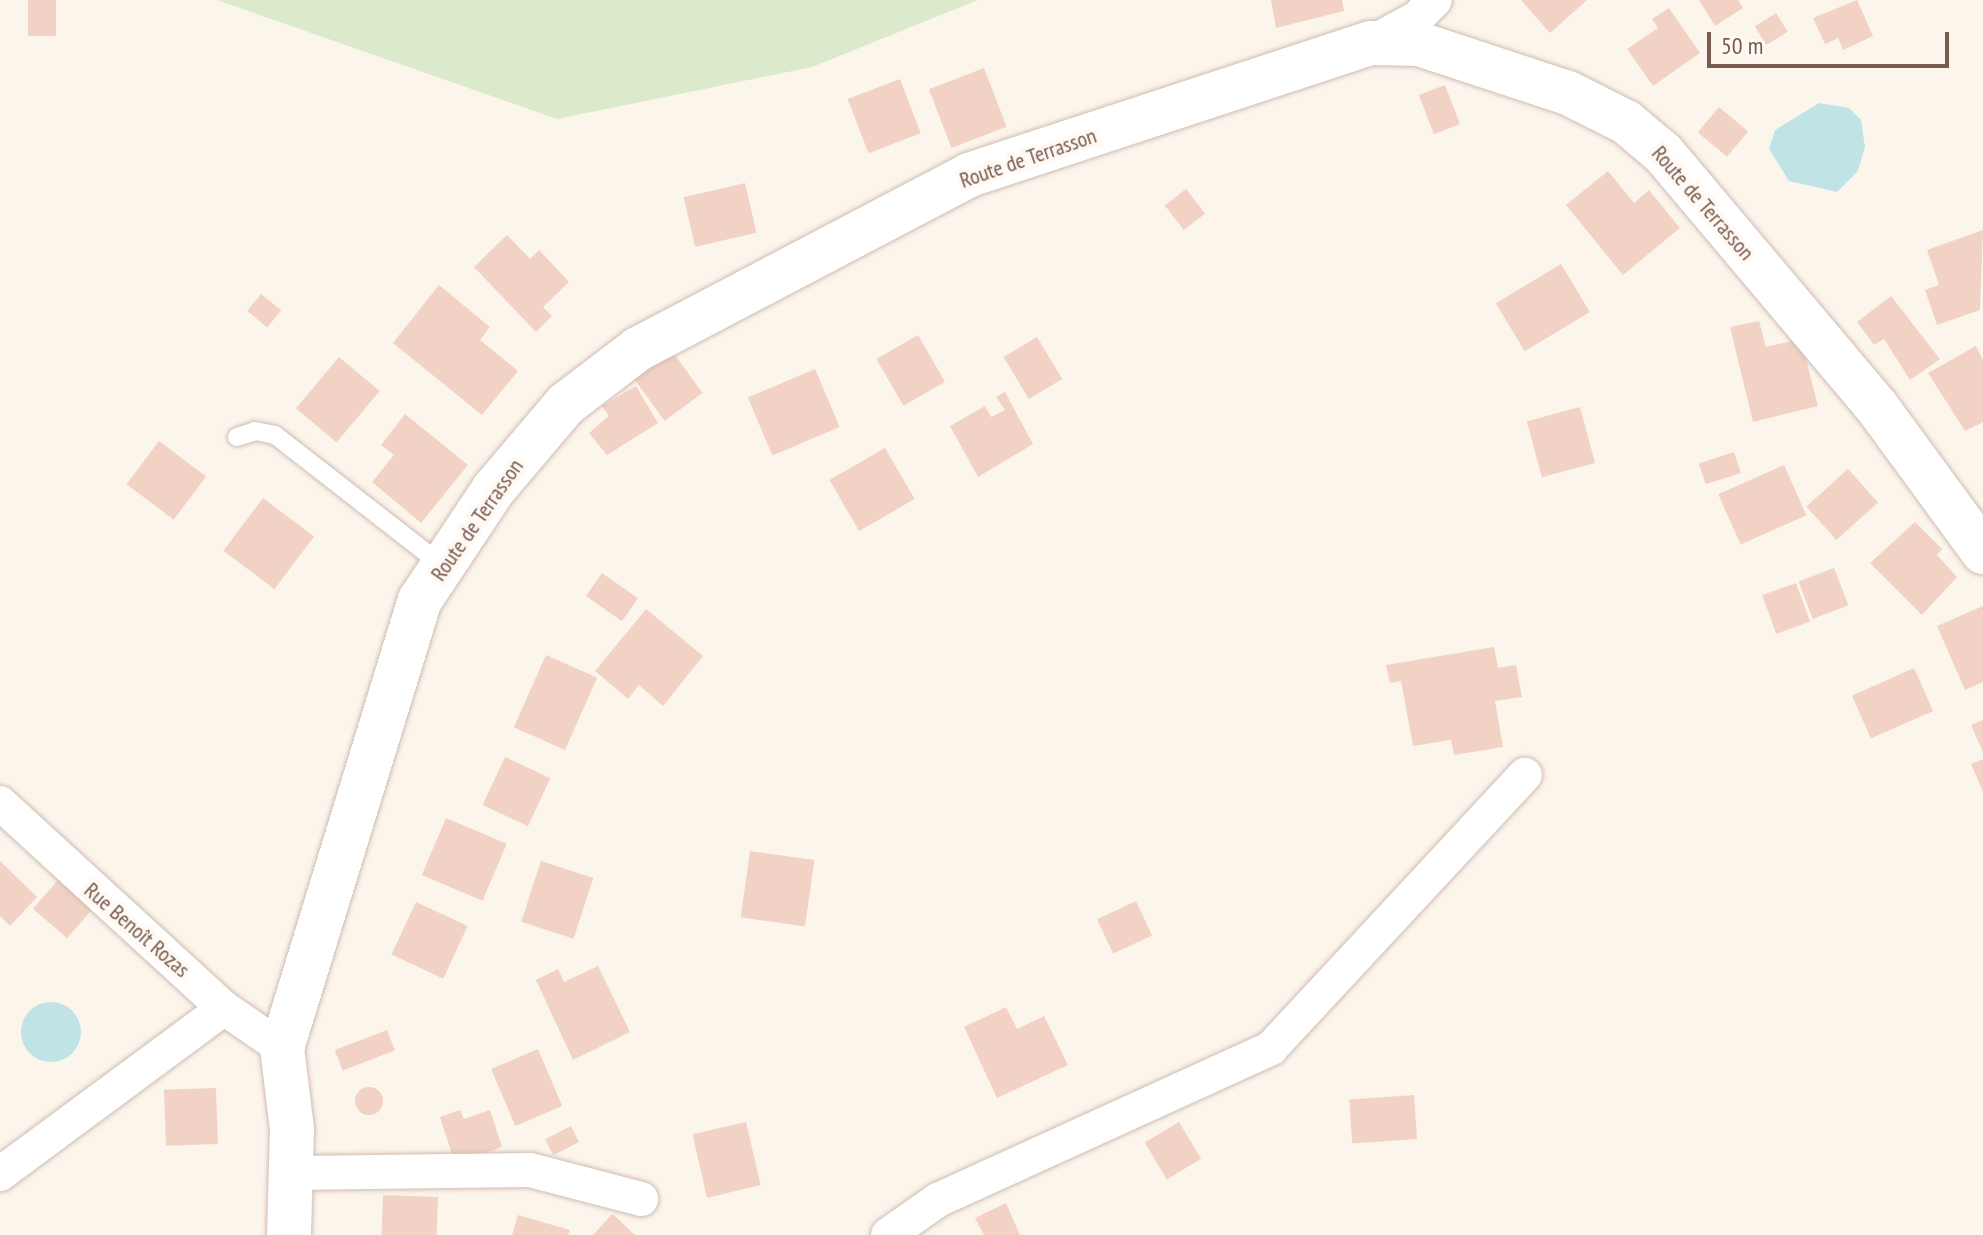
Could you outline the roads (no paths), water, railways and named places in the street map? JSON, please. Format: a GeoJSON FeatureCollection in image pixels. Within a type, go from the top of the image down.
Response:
{"type":"FeatureCollection","features":[{"type":"Feature","properties":{"kind":"street"},"geometry":{"type":"LineString","coordinates":[[1371,43],[1417,18],[1435,0]]}},
{"type":"Feature","properties":{"kind":"street","name":"Route de Terrasson"},"geometry":{"type":"LineString","coordinates":[[282,1048],[420,600],[493,490],[566,404],[638,349],[969,175],[1371,43],[1419,44],[1568,93],[1626,122],[1663,153],[1877,407],[1983,552]]}},
{"type":"Feature","properties":{"kind":"street"},"geometry":{"type":"LineString","coordinates":[[888,1235],[938,1200],[1271,1048],[1525,775]]}},
{"type":"Feature","properties":{"kind":"street","name":"Rue Benoît Rozas"},"geometry":{"type":"LineString","coordinates":[[0,803],[224,1008],[282,1048]]}},
{"type":"Feature","properties":{"kind":"street"},"geometry":{"type":"LineString","coordinates":[[0,1174],[224,1008]]}},
{"type":"Feature","properties":{"kind":"street"},"geometry":{"type":"LineString","coordinates":[[282,1048],[293,1173],[289,1235]]}},
{"type":"Feature","properties":{"kind":"street"},"geometry":{"type":"LineString","coordinates":[[293,1173],[530,1170],[641,1199]]}},
{"type":"Feature","properties":{"kind":"lane"},"geometry":{"type":"LineString","coordinates":[[237,437],[255,431],[275,435],[443,566]]}},
{"type":"Feature","properties":{"kind":"water"},"geometry":{"type":"Polygon","coordinates":[[[1819,103],[1849,108],[1861,120],[1865,147],[1858,171],[1837,192],[1789,181],[1769,149],[1775,130],[1819,103]]]}},
{"type":"Feature","properties":{"kind":"water"},"geometry":{"type":"Polygon","coordinates":[[[51,1002],[72,1011],[81,1032],[72,1053],[51,1062],[30,1053],[21,1032],[30,1011],[51,1002]]]}}]}
